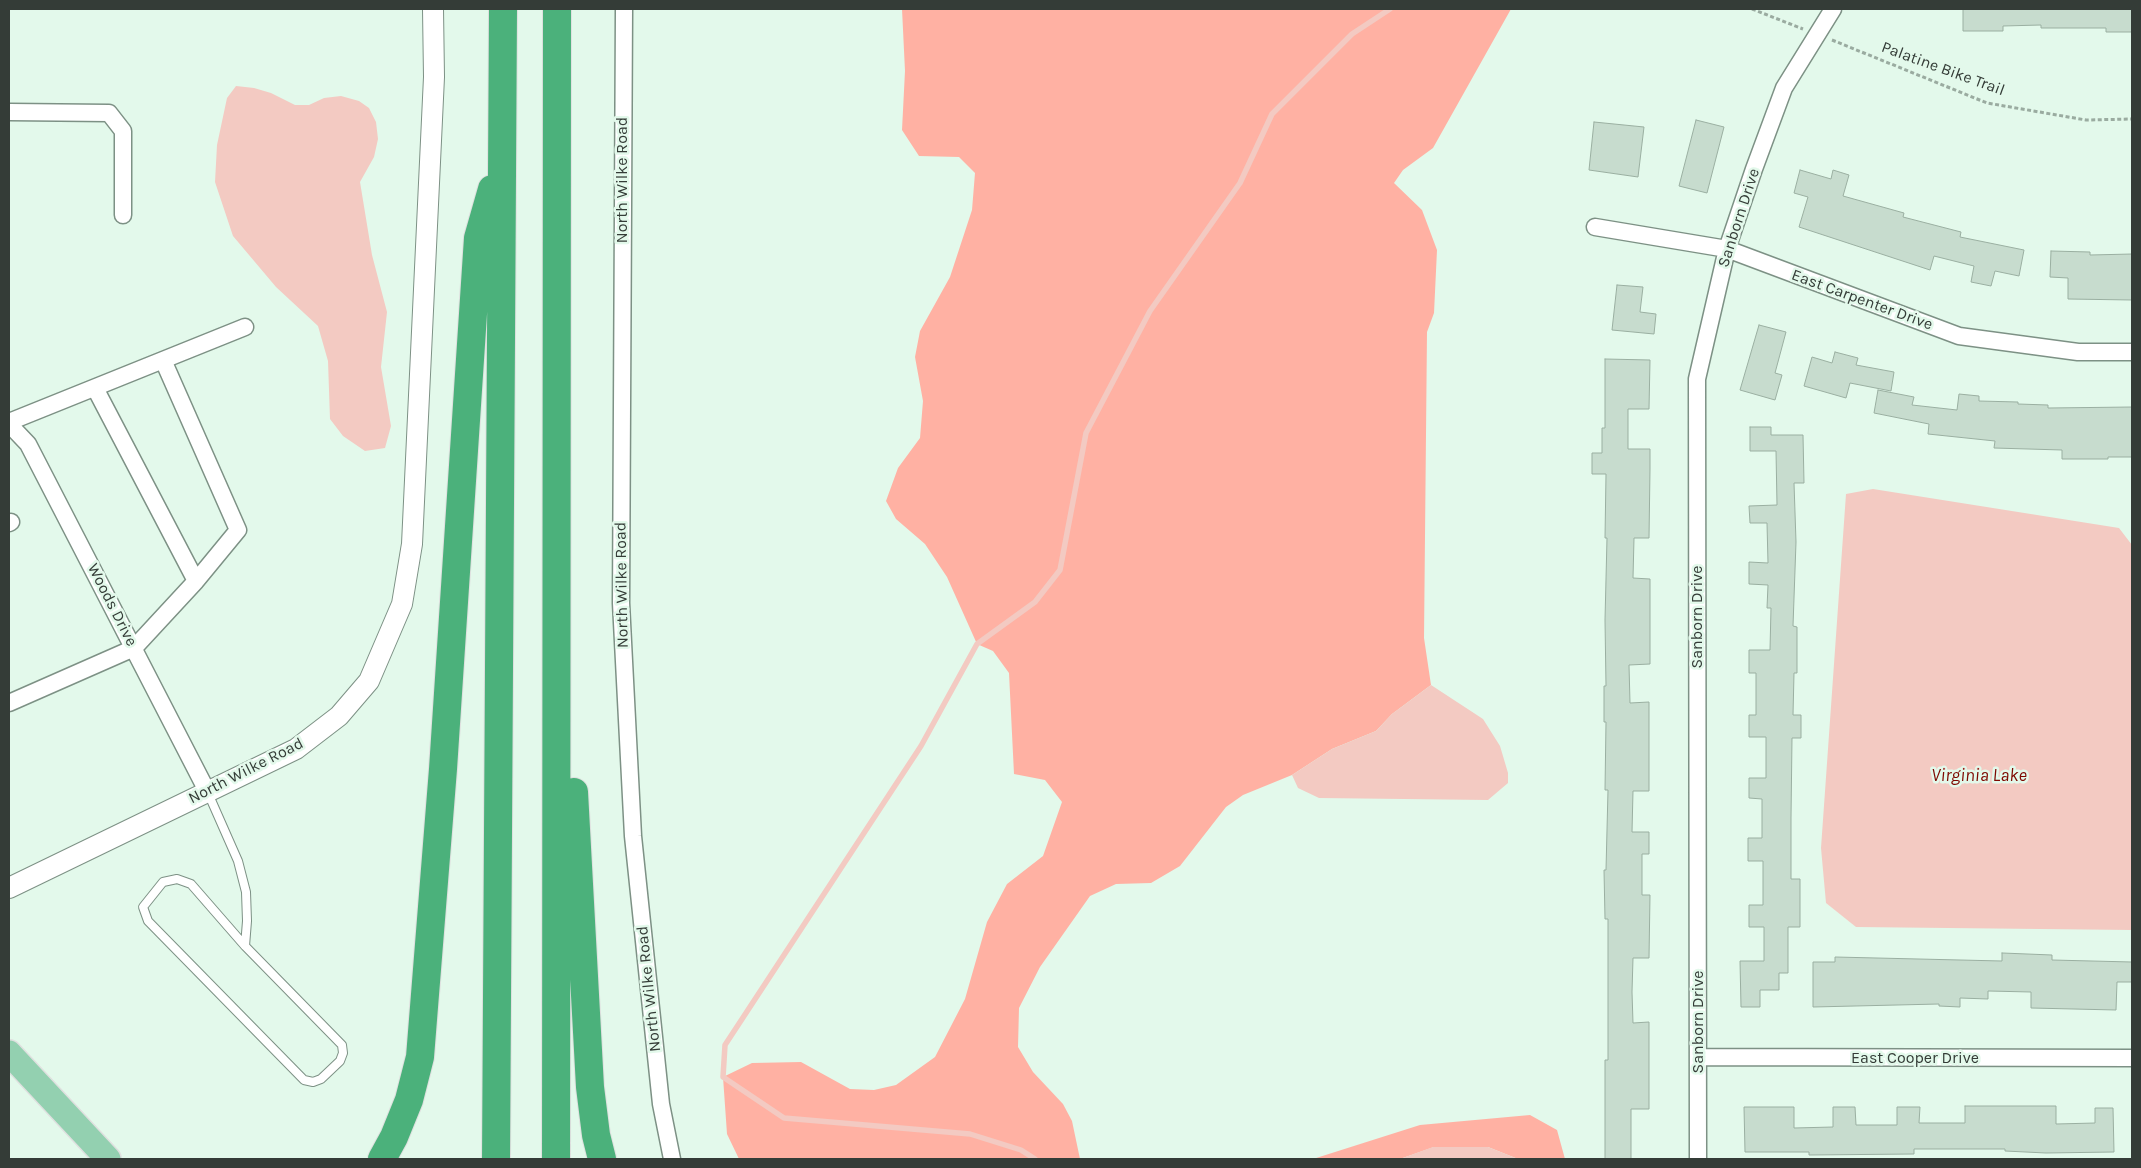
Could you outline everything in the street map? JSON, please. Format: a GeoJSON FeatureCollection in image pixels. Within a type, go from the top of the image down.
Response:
{"type":"FeatureCollection","features":[{"type":"Feature","properties":{"kind":"highway"},"geometry":{"type":"LineString","coordinates":[[496,1159],[503,9]]}},
{"type":"Feature","properties":{"kind":"highway"},"geometry":{"type":"LineString","coordinates":[[556,1159],[557,9]]}},
{"type":"Feature","properties":{"kind":"highway"},"geometry":{"type":"LineString","coordinates":[[382,1159],[394,1137],[409,1100],[420,1058],[443,768],[478,238],[502,153]]}},
{"type":"Feature","properties":{"kind":"highway"},"geometry":{"type":"LineString","coordinates":[[557,486],[590,1087],[596,1135],[602,1159]]}},
{"type":"Feature","properties":{"kind":"main road"},"geometry":{"type":"LineString","coordinates":[[9,1053],[108,1159]]}},
{"type":"Feature","properties":{"kind":"street","name":"North Wilke Road"},"geometry":{"type":"LineString","coordinates":[[9,888],[296,750],[339,716],[369,681],[402,604],[412,544],[433,87],[433,9]]}},
{"type":"Feature","properties":{"kind":"street","name":"North Wilke Road"},"geometry":{"type":"LineString","coordinates":[[624,9],[621,603],[634,836],[661,1104],[672,1159]]}},
{"type":"Feature","properties":{"kind":"street","name":"Sanborn Drive"},"geometry":{"type":"LineString","coordinates":[[1698,1159],[1697,379],[1727,249],[1784,88],[1833,9]]}},
{"type":"Feature","properties":{"kind":"street"},"geometry":{"type":"LineString","coordinates":[[9,112],[109,113],[123,131],[123,215]]}},
{"type":"Feature","properties":{"kind":"street","name":"East Carpenter Drive"},"geometry":{"type":"LineString","coordinates":[[1595,227],[1727,249],[1958,336],[2078,352],[2132,352]]}},
{"type":"Feature","properties":{"kind":"street"},"geometry":{"type":"LineString","coordinates":[[9,423],[245,326]]}},
{"type":"Feature","properties":{"kind":"street"},"geometry":{"type":"LineString","coordinates":[[9,704],[134,648],[196,581],[238,530],[162,360]]}},
{"type":"Feature","properties":{"kind":"street"},"geometry":{"type":"LineString","coordinates":[[95,388],[196,581]]}},
{"type":"Feature","properties":{"kind":"street","name":"Woods Drive"},"geometry":{"type":"LineString","coordinates":[[9,423],[28,444],[208,791]]}},
{"type":"Feature","properties":{"kind":"street","name":"East Cooper Drive"},"geometry":{"type":"LineString","coordinates":[[1698,1058],[2132,1058]]}},
{"type":"Feature","properties":{"kind":"lane"},"geometry":{"type":"LineString","coordinates":[[208,791],[238,861],[246,892],[247,921],[245,946],[342,1044],[343,1053],[340,1060],[321,1079],[313,1082],[304,1080],[148,921],[144,906],[163,882],[177,879],[190,884],[245,946]]}},
{"type":"Feature","properties":{"kind":"path","name":"Palatine Bike Trail"},"geometry":{"type":"LineString","coordinates":[[1752,9],[1988,103],[2086,120],[2132,119]]}},
{"type":"Feature","properties":{"kind":"shaded area"},"geometry":{"type":"Polygon","coordinates":[[[902,9],[1511,9],[1433,148],[1403,170],[1394,183],[1422,210],[1437,250],[1434,313],[1427,332],[1424,638],[1431,685],[1392,714],[1376,731],[1332,749],[1292,775],[1243,795],[1226,807],[1180,866],[1151,883],[1116,884],[1090,896],[1040,967],[1019,1008],[1018,1047],[1033,1072],[1063,1104],[1072,1121],[1080,1159],[739,1159],[727,1134],[723,1077],[752,1063],[801,1062],[850,1089],[874,1090],[896,1085],[935,1057],[965,999],[987,922],[1007,884],[1043,856],[1062,802],[1045,780],[1014,774],[1009,673],[993,651],[977,644],[947,577],[925,544],[896,519],[886,501],[898,468],[920,438],[923,401],[915,357],[920,331],[950,277],[972,210],[975,173],[959,157],[919,156],[902,130],[905,71],[902,9]]]}},
{"type":"Feature","properties":{"kind":"shaded area"},"geometry":{"type":"Polygon","coordinates":[[[1530,1115],[1557,1130],[1565,1159],[1518,1159],[1488,1147],[1434,1147],[1400,1159],[1313,1159],[1420,1125],[1530,1115]]]}},
{"type":"Feature","properties":{"kind":"water"},"geometry":{"type":"Polygon","coordinates":[[[236,86],[254,88],[271,93],[295,105],[309,105],[324,98],[341,96],[359,101],[369,108],[376,122],[378,139],[374,157],[360,182],[372,255],[387,312],[381,367],[391,426],[385,448],[365,451],[343,436],[330,419],[328,361],[318,326],[276,287],[233,236],[215,182],[217,145],[227,98],[236,86]]]}},
{"type":"Feature","properties":{"kind":"water","name":"Virginia Lake"},"geometry":{"type":"Polygon","coordinates":[[[1873,489],[2119,528],[2132,545],[2132,930],[1856,927],[1826,903],[1821,848],[1846,494],[1873,489]]]}},
{"type":"Feature","properties":{"kind":"water"},"geometry":{"type":"Polygon","coordinates":[[[1431,685],[1483,719],[1500,746],[1508,773],[1508,783],[1488,800],[1319,798],[1298,788],[1292,775],[1332,749],[1376,731],[1392,714],[1431,685]]]}},
{"type":"Feature","properties":{"kind":"water"},"geometry":{"type":"Polygon","coordinates":[[[1433,1147],[1488,1147],[1518,1159],[1400,1159],[1433,1147]]]}},
{"type":"Feature","properties":{"kind":"building"},"geometry":{"type":"Polygon","coordinates":[[[1963,9],[2132,9],[2132,32],[2106,32],[2106,28],[2041,28],[2041,25],[2003,26],[2003,31],[1963,31],[1963,9]]]}},
{"type":"Feature","properties":{"kind":"building"},"geometry":{"type":"Polygon","coordinates":[[[1696,120],[1724,127],[1707,193],[1679,186],[1696,120]]]}},
{"type":"Feature","properties":{"kind":"building"},"geometry":{"type":"Polygon","coordinates":[[[1594,122],[1644,127],[1638,177],[1589,170],[1594,122]]]}},
{"type":"Feature","properties":{"kind":"building"},"geometry":{"type":"Polygon","coordinates":[[[1800,170],[1831,179],[1833,170],[1849,175],[1843,196],[1904,213],[1903,217],[1961,232],[1960,237],[2024,250],[2019,276],[1995,271],[1991,286],[1971,282],[1974,266],[1934,256],[1930,270],[1799,227],[1808,197],[1794,193],[1800,170]]]}},
{"type":"Feature","properties":{"kind":"building"},"geometry":{"type":"Polygon","coordinates":[[[2051,251],[2090,252],[2090,255],[2132,254],[2132,300],[2068,299],[2068,278],[2050,277],[2051,251]]]}},
{"type":"Feature","properties":{"kind":"building"},"geometry":{"type":"Polygon","coordinates":[[[1617,285],[1643,287],[1640,312],[1656,314],[1654,334],[1612,330],[1617,285]]]}},
{"type":"Feature","properties":{"kind":"building"},"geometry":{"type":"Polygon","coordinates":[[[1759,325],[1786,332],[1775,373],[1782,375],[1775,400],[1740,390],[1759,325]]]}},
{"type":"Feature","properties":{"kind":"building"},"geometry":{"type":"Polygon","coordinates":[[[1835,352],[1858,358],[1856,365],[1894,372],[1891,391],[1850,383],[1846,398],[1804,386],[1812,357],[1832,363],[1835,352]]]}},
{"type":"Feature","properties":{"kind":"building"},"geometry":{"type":"Polygon","coordinates":[[[1605,359],[1650,360],[1649,409],[1628,409],[1628,449],[1650,449],[1649,538],[1634,538],[1633,578],[1650,579],[1650,664],[1629,665],[1630,703],[1649,702],[1649,791],[1633,791],[1632,832],[1649,832],[1649,854],[1642,854],[1642,895],[1650,895],[1649,958],[1633,958],[1632,992],[1633,1023],[1649,1022],[1649,1109],[1631,1109],[1631,1159],[1605,1159],[1605,1060],[1608,1060],[1608,919],[1605,919],[1604,870],[1606,870],[1608,790],[1605,790],[1606,722],[1604,722],[1604,686],[1606,686],[1606,474],[1592,474],[1592,453],[1602,453],[1602,428],[1605,428],[1605,359]]]}},
{"type":"Feature","properties":{"kind":"building"},"geometry":{"type":"Polygon","coordinates":[[[1878,390],[1914,397],[1912,405],[1957,410],[1959,394],[1979,396],[1979,401],[2048,405],[2048,408],[2132,407],[2132,457],[2062,459],[2062,450],[1994,448],[1995,441],[1928,434],[1929,424],[1874,413],[1878,390]]]}},
{"type":"Feature","properties":{"kind":"building"},"geometry":{"type":"Polygon","coordinates":[[[1750,427],[1771,427],[1771,435],[1803,435],[1804,483],[1794,483],[1796,542],[1793,626],[1797,627],[1797,673],[1794,673],[1793,715],[1801,715],[1801,738],[1792,738],[1791,879],[1800,879],[1800,927],[1788,927],[1788,973],[1779,973],[1779,990],[1760,990],[1760,1007],[1741,1007],[1740,961],[1764,961],[1764,927],[1749,927],[1749,905],[1763,905],[1763,861],[1748,861],[1748,838],[1762,838],[1762,799],[1749,798],[1749,778],[1766,778],[1766,737],[1749,737],[1749,715],[1756,715],[1756,673],[1749,673],[1749,650],[1770,650],[1771,608],[1767,608],[1768,585],[1749,584],[1749,562],[1768,563],[1767,523],[1750,523],[1749,506],[1777,505],[1776,451],[1750,451],[1750,427]]]}},
{"type":"Feature","properties":{"kind":"building"},"geometry":{"type":"Polygon","coordinates":[[[2002,953],[2052,955],[2052,960],[2132,962],[2132,982],[2117,982],[2116,1010],[2031,1008],[2031,992],[1988,991],[1988,999],[1960,998],[1960,1007],[1939,1006],[1939,1004],[1813,1007],[1813,962],[1835,962],[1835,957],[2002,961],[2002,953]]]}},
{"type":"Feature","properties":{"kind":"building"},"geometry":{"type":"Polygon","coordinates":[[[1965,1106],[2056,1106],[2056,1124],[2095,1123],[2095,1108],[2113,1108],[2114,1152],[2046,1153],[2005,1151],[2005,1149],[1914,1149],[1914,1154],[1809,1155],[1809,1152],[1745,1152],[1744,1107],[1794,1107],[1794,1128],[1833,1127],[1833,1107],[1855,1107],[1856,1125],[1897,1125],[1897,1107],[1920,1107],[1919,1123],[1965,1123],[1965,1106]]]}},
{"type":"Feature","properties":{"kind":"waterway"},"geometry":{"type":"LineString","coordinates":[[1035,1159],[1021,1150],[970,1134],[784,1118],[723,1077],[725,1045],[921,746],[977,644],[1035,602],[1060,570],[1086,433],[1150,311],[1240,183],[1272,114],[1352,34],[1390,9]]}}]}
